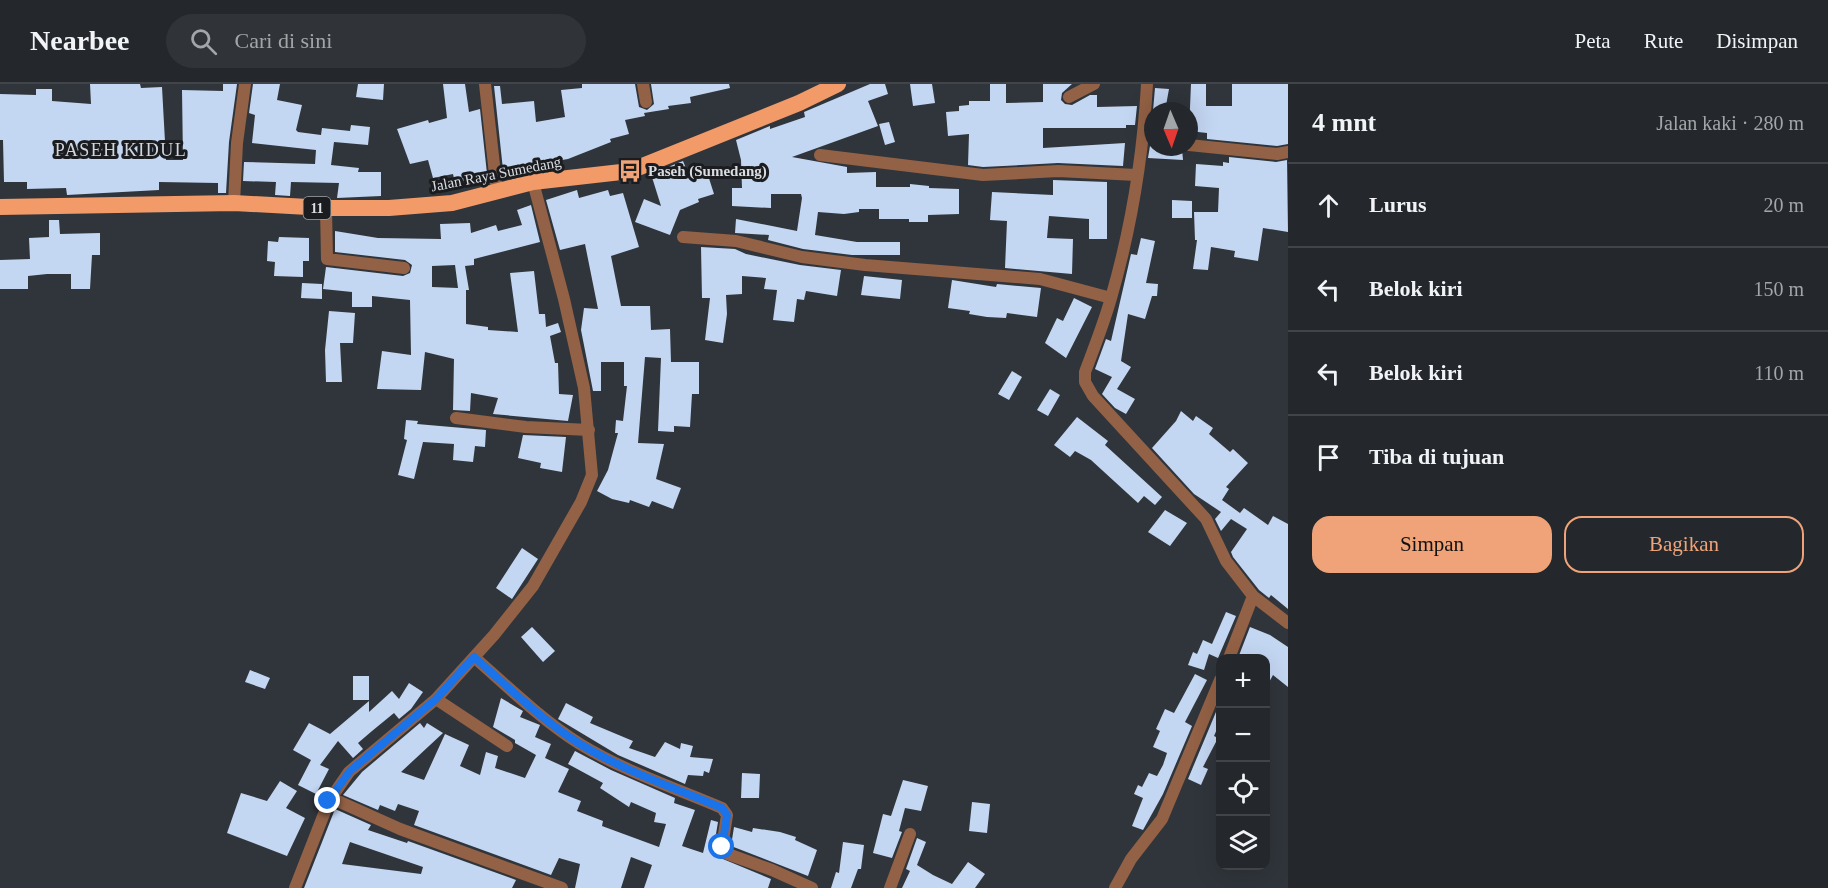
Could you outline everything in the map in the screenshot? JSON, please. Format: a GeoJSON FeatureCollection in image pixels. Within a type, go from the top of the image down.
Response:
{"type":"FeatureCollection","features":[{"type":"Feature","properties":{"kind":"highway","name":"Jalan Raya Sumedang"},"geometry":{"type":"LineString","coordinates":[[0,207],[234,203],[326,208],[389,208],[452,203],[532,182],[630,171],[820,88],[838,84]]}},
{"type":"Feature","properties":{"kind":"street"},"geometry":{"type":"LineString","coordinates":[[234,203],[237,143],[245,84]]}},
{"type":"Feature","properties":{"kind":"street"},"geometry":{"type":"LineString","coordinates":[[485,84],[497,192]]}},
{"type":"Feature","properties":{"kind":"street"},"geometry":{"type":"LineString","coordinates":[[643,84],[646,102]]}},
{"type":"Feature","properties":{"kind":"street"},"geometry":{"type":"LineString","coordinates":[[1069,97],[1094,84]]}},
{"type":"Feature","properties":{"kind":"street"},"geometry":{"type":"LineString","coordinates":[[1147,84],[1147,102]]}},
{"type":"Feature","properties":{"kind":"street"},"geometry":{"type":"LineString","coordinates":[[1198,146],[1277,154],[1288,152]]}},
{"type":"Feature","properties":{"kind":"street"},"geometry":{"type":"LineString","coordinates":[[1144,152],[1136,175],[1111,298],[1085,372],[1085,382],[1093,396],[1206,519],[1226,561],[1253,596],[1288,622]]}},
{"type":"Feature","properties":{"kind":"street"},"geometry":{"type":"LineString","coordinates":[[820,155],[983,175],[1058,171],[1136,175]]}},
{"type":"Feature","properties":{"kind":"street"},"geometry":{"type":"LineString","coordinates":[[295,888],[331,798],[350,771],[436,699],[533,586],[580,502],[592,475],[584,388],[564,299],[532,182]]}},
{"type":"Feature","properties":{"kind":"street"},"geometry":{"type":"LineString","coordinates":[[326,208],[327,259],[404,268]]}},
{"type":"Feature","properties":{"kind":"street"},"geometry":{"type":"LineString","coordinates":[[683,237],[736,241],[802,256],[865,265],[1040,279],[1111,298]]}},
{"type":"Feature","properties":{"kind":"street"},"geometry":{"type":"LineString","coordinates":[[456,418],[526,427],[589,430]]}},
{"type":"Feature","properties":{"kind":"street"},"geometry":{"type":"LineString","coordinates":[[1231,654],[1253,596]]}},
{"type":"Feature","properties":{"kind":"street"},"geometry":{"type":"LineString","coordinates":[[474,657],[532,709],[580,744],[612,761],[722,808],[727,815],[722,847],[725,853],[812,888]]}},
{"type":"Feature","properties":{"kind":"street"},"geometry":{"type":"LineString","coordinates":[[1115,888],[1131,859],[1162,819],[1216,692]]}},
{"type":"Feature","properties":{"kind":"street"},"geometry":{"type":"LineString","coordinates":[[436,699],[507,746]]}},
{"type":"Feature","properties":{"kind":"street"},"geometry":{"type":"LineString","coordinates":[[331,798],[400,829],[562,888]]}},
{"type":"Feature","properties":{"kind":"street"},"geometry":{"type":"LineString","coordinates":[[890,888],[910,834]]}},
{"type":"Feature","properties":{"kind":"building"},"geometry":{"type":"Polygon","coordinates":[[[90,84],[140,84],[141,88],[162,87],[166,160],[183,160],[182,90],[223,91],[223,84],[237,84],[229,142],[226,193],[218,193],[218,183],[159,182],[159,190],[67,195],[66,188],[27,189],[27,182],[4,182],[3,140],[0,140],[0,94],[36,95],[36,89],[52,89],[52,101],[91,104],[90,84]]]}},
{"type":"Feature","properties":{"kind":"building"},"geometry":{"type":"Polygon","coordinates":[[[253,84],[280,84],[277,100],[302,105],[296,130],[298,132],[321,135],[322,128],[350,131],[351,125],[370,127],[368,145],[334,142],[331,165],[359,168],[358,172],[381,172],[381,196],[337,198],[339,183],[291,182],[290,196],[275,195],[276,182],[243,181],[244,162],[315,164],[316,150],[252,143],[255,115],[249,113],[253,84]]]}},
{"type":"Feature","properties":{"kind":"building"},"geometry":{"type":"Polygon","coordinates":[[[358,84],[384,84],[383,100],[356,97],[358,84]]]}},
{"type":"Feature","properties":{"kind":"building"},"geometry":{"type":"Polygon","coordinates":[[[443,84],[465,84],[469,112],[480,109],[488,183],[472,186],[470,179],[455,183],[453,174],[433,178],[428,160],[410,164],[397,129],[428,120],[429,123],[447,118],[443,84]]]}},
{"type":"Feature","properties":{"kind":"building"},"geometry":{"type":"Polygon","coordinates":[[[582,84],[635,84],[639,107],[647,110],[654,104],[651,84],[729,84],[730,88],[690,97],[691,103],[668,106],[669,109],[644,113],[645,116],[625,120],[629,134],[610,139],[611,142],[568,159],[525,166],[526,173],[504,179],[494,86],[500,86],[502,104],[534,101],[536,122],[565,117],[561,90],[582,88],[582,84]]]}},
{"type":"Feature","properties":{"kind":"building"},"geometry":{"type":"Polygon","coordinates":[[[870,84],[885,84],[888,94],[868,101],[878,126],[792,157],[847,167],[847,173],[876,172],[876,187],[910,187],[910,184],[929,186],[929,188],[959,189],[959,214],[928,215],[928,222],[909,222],[909,219],[879,219],[879,209],[859,209],[859,212],[844,214],[818,212],[815,235],[857,242],[900,242],[900,255],[852,255],[803,249],[768,240],[769,235],[735,233],[736,219],[797,231],[802,198],[801,194],[771,194],[771,208],[732,206],[732,188],[742,188],[741,160],[736,140],[770,126],[770,129],[805,117],[804,112],[870,84]]]}},
{"type":"Feature","properties":{"kind":"building"},"geometry":{"type":"Polygon","coordinates":[[[910,84],[932,84],[935,103],[913,106],[910,84]]]}},
{"type":"Feature","properties":{"kind":"building"},"geometry":{"type":"Polygon","coordinates":[[[990,84],[1006,84],[1006,103],[1043,102],[1043,84],[1072,84],[1062,93],[1061,100],[1065,104],[1072,105],[1090,95],[1097,95],[1097,107],[1137,106],[1135,125],[1126,125],[1126,128],[1043,128],[1043,148],[1125,143],[1123,166],[1058,163],[983,167],[968,165],[969,134],[948,136],[946,112],[959,111],[959,106],[969,105],[969,101],[990,101],[990,84]]]}},
{"type":"Feature","properties":{"kind":"building"},"geometry":{"type":"Polygon","coordinates":[[[1191,84],[1206,84],[1206,106],[1232,106],[1232,84],[1288,84],[1288,144],[1277,146],[1207,139],[1207,133],[1198,132],[1198,102],[1190,102],[1191,84]]]}},
{"type":"Feature","properties":{"kind":"building"},"geometry":{"type":"Polygon","coordinates":[[[1155,88],[1169,89],[1167,102],[1154,102],[1155,88]]]}},
{"type":"Feature","properties":{"kind":"building"},"geometry":{"type":"Polygon","coordinates":[[[889,122],[895,142],[885,145],[879,124],[889,122]]]}},
{"type":"Feature","properties":{"kind":"building"},"geometry":{"type":"Polygon","coordinates":[[[1148,156],[1183,156],[1183,160],[1148,158],[1148,156]]]}},
{"type":"Feature","properties":{"kind":"building"},"geometry":{"type":"Polygon","coordinates":[[[1229,157],[1276,162],[1287,160],[1288,232],[1263,228],[1258,261],[1234,257],[1235,251],[1211,247],[1208,270],[1193,269],[1197,240],[1195,240],[1194,212],[1218,212],[1219,188],[1195,186],[1196,164],[1223,166],[1223,162],[1229,163],[1229,157]]]}},
{"type":"Feature","properties":{"kind":"building"},"geometry":{"type":"Polygon","coordinates":[[[683,161],[690,178],[707,172],[714,194],[698,199],[699,202],[680,210],[670,235],[635,222],[644,199],[661,206],[651,174],[683,161]]]}},
{"type":"Feature","properties":{"kind":"building"},"geometry":{"type":"Polygon","coordinates":[[[1053,180],[1107,182],[1107,239],[1089,239],[1089,219],[1049,216],[1047,238],[1073,239],[1072,274],[1005,268],[1007,221],[990,220],[992,192],[1053,195],[1053,180]]]}},
{"type":"Feature","properties":{"kind":"building"},"geometry":{"type":"Polygon","coordinates":[[[577,190],[579,198],[608,190],[610,196],[623,193],[639,247],[611,256],[621,306],[650,306],[651,330],[670,329],[671,362],[699,362],[699,394],[692,394],[690,427],[674,426],[674,432],[658,431],[661,358],[645,357],[638,443],[664,444],[656,479],[681,488],[673,509],[652,501],[649,507],[630,500],[629,503],[612,499],[597,491],[608,470],[618,433],[615,433],[616,420],[623,421],[627,386],[624,386],[624,362],[601,362],[601,391],[593,391],[581,330],[584,308],[598,309],[585,244],[560,250],[546,200],[577,190]]]}},
{"type":"Feature","properties":{"kind":"building"},"geometry":{"type":"Polygon","coordinates":[[[1172,200],[1192,201],[1192,218],[1172,218],[1172,200]]]}},
{"type":"Feature","properties":{"kind":"building"},"geometry":{"type":"Polygon","coordinates":[[[531,205],[540,242],[474,259],[474,265],[465,266],[469,290],[466,290],[466,324],[488,327],[488,330],[518,332],[510,273],[534,271],[539,314],[545,314],[546,327],[558,323],[561,332],[550,336],[555,363],[558,363],[559,394],[573,395],[568,421],[493,414],[498,398],[471,393],[470,411],[453,410],[454,359],[425,352],[421,390],[377,389],[382,351],[411,355],[410,300],[372,296],[372,307],[352,307],[352,292],[323,289],[326,267],[403,276],[410,273],[412,265],[405,260],[335,252],[335,231],[378,238],[441,239],[440,224],[470,223],[471,233],[496,225],[498,231],[522,225],[517,210],[531,205]],[[455,265],[432,266],[432,287],[458,288],[455,265]]]}},
{"type":"Feature","properties":{"kind":"building"},"geometry":{"type":"Polygon","coordinates":[[[49,220],[59,220],[60,234],[100,233],[100,255],[92,255],[90,289],[71,289],[71,274],[47,274],[28,276],[28,289],[0,289],[0,260],[30,259],[29,238],[49,237],[49,220]]]}},
{"type":"Feature","properties":{"kind":"building"},"geometry":{"type":"Polygon","coordinates":[[[279,237],[309,238],[309,261],[303,261],[303,277],[274,276],[275,262],[267,261],[268,241],[278,242],[279,237]]]}},
{"type":"Feature","properties":{"kind":"building"},"geometry":{"type":"Polygon","coordinates":[[[1141,238],[1155,241],[1146,283],[1158,284],[1157,296],[1152,296],[1145,319],[1128,314],[1121,361],[1131,367],[1117,389],[1135,399],[1126,414],[1115,408],[1102,394],[1112,377],[1095,369],[1106,339],[1111,341],[1131,254],[1137,255],[1141,238]]]}},
{"type":"Feature","properties":{"kind":"building"},"geometry":{"type":"Polygon","coordinates":[[[701,247],[735,249],[746,254],[800,265],[841,270],[837,296],[806,291],[804,300],[797,299],[794,322],[773,320],[777,290],[764,289],[766,278],[742,276],[742,294],[726,295],[727,314],[723,343],[705,340],[710,298],[702,298],[701,247]]]}},
{"type":"Feature","properties":{"kind":"building"},"geometry":{"type":"Polygon","coordinates":[[[864,276],[902,280],[900,299],[861,295],[864,276]]]}},
{"type":"Feature","properties":{"kind":"building"},"geometry":{"type":"Polygon","coordinates":[[[952,280],[996,287],[997,284],[1041,288],[1037,317],[1007,313],[1006,318],[987,317],[969,314],[970,311],[948,308],[952,280]]]}},
{"type":"Feature","properties":{"kind":"building"},"geometry":{"type":"Polygon","coordinates":[[[302,283],[322,284],[322,299],[301,298],[302,283]]]}},
{"type":"Feature","properties":{"kind":"building"},"geometry":{"type":"Polygon","coordinates":[[[1074,298],[1092,307],[1066,358],[1045,343],[1057,318],[1063,321],[1074,298]]]}},
{"type":"Feature","properties":{"kind":"building"},"geometry":{"type":"Polygon","coordinates":[[[329,311],[355,313],[353,343],[340,343],[342,382],[326,382],[325,350],[329,311]]]}},
{"type":"Feature","properties":{"kind":"building"},"geometry":{"type":"Polygon","coordinates":[[[1012,371],[1022,377],[1009,400],[998,394],[1012,371]]]}},
{"type":"Feature","properties":{"kind":"building"},"geometry":{"type":"Polygon","coordinates":[[[1050,389],[1060,395],[1048,416],[1037,410],[1050,389]]]}},
{"type":"Feature","properties":{"kind":"building"},"geometry":{"type":"Polygon","coordinates":[[[1181,411],[1193,421],[1196,416],[1213,428],[1209,434],[1230,452],[1233,449],[1248,463],[1226,487],[1229,489],[1222,500],[1240,513],[1244,508],[1268,525],[1273,516],[1288,524],[1288,609],[1271,595],[1269,598],[1259,590],[1233,557],[1231,552],[1247,529],[1231,519],[1221,531],[1215,519],[1221,512],[1194,494],[1152,448],[1176,421],[1181,411]]]}},
{"type":"Feature","properties":{"kind":"building"},"geometry":{"type":"Polygon","coordinates":[[[1077,417],[1108,441],[1105,445],[1162,497],[1155,505],[1144,496],[1138,503],[1091,460],[1075,451],[1070,457],[1054,445],[1077,417]]]}},
{"type":"Feature","properties":{"kind":"building"},"geometry":{"type":"Polygon","coordinates":[[[406,420],[418,421],[417,424],[486,430],[485,447],[475,446],[473,462],[453,460],[454,444],[423,442],[414,479],[398,475],[407,440],[404,439],[406,420]]]}},
{"type":"Feature","properties":{"kind":"building"},"geometry":{"type":"Polygon","coordinates":[[[523,435],[566,437],[562,472],[540,468],[541,463],[518,458],[523,435]]]}},
{"type":"Feature","properties":{"kind":"building"},"geometry":{"type":"Polygon","coordinates":[[[1165,510],[1187,523],[1170,546],[1148,532],[1165,510]]]}},
{"type":"Feature","properties":{"kind":"building"},"geometry":{"type":"Polygon","coordinates":[[[522,548],[538,559],[512,599],[496,588],[522,548]]]}},
{"type":"Feature","properties":{"kind":"building"},"geometry":{"type":"Polygon","coordinates":[[[1226,612],[1236,616],[1220,654],[1216,654],[1216,657],[1209,654],[1204,670],[1188,665],[1193,652],[1197,654],[1203,640],[1212,644],[1226,612]]]}},
{"type":"Feature","properties":{"kind":"building"},"geometry":{"type":"Polygon","coordinates":[[[532,627],[555,651],[543,662],[521,637],[532,627]]]}},
{"type":"Feature","properties":{"kind":"building"},"geometry":{"type":"Polygon","coordinates":[[[1250,627],[1270,635],[1288,647],[1288,687],[1273,675],[1270,681],[1270,654],[1240,654],[1250,627]]]}},
{"type":"Feature","properties":{"kind":"building"},"geometry":{"type":"Polygon","coordinates":[[[250,670],[270,678],[265,689],[245,682],[250,670]]]}},
{"type":"Feature","properties":{"kind":"building"},"geometry":{"type":"Polygon","coordinates":[[[1195,674],[1207,680],[1185,722],[1192,726],[1163,794],[1143,830],[1132,826],[1143,798],[1134,794],[1138,785],[1142,787],[1149,773],[1157,776],[1167,753],[1153,747],[1160,731],[1156,729],[1165,709],[1174,713],[1195,674]]]}},
{"type":"Feature","properties":{"kind":"building"},"geometry":{"type":"Polygon","coordinates":[[[353,676],[369,676],[369,700],[353,700],[353,676]]]}},
{"type":"Feature","properties":{"kind":"building"},"geometry":{"type":"Polygon","coordinates":[[[409,683],[423,692],[411,709],[399,719],[394,713],[372,731],[358,743],[363,749],[353,758],[338,741],[320,765],[329,769],[316,794],[298,785],[311,760],[293,750],[309,723],[330,734],[369,701],[369,712],[392,691],[399,699],[409,683]]]}},
{"type":"Feature","properties":{"kind":"building"},"geometry":{"type":"Polygon","coordinates":[[[501,698],[523,711],[520,717],[540,725],[535,737],[551,744],[545,758],[569,769],[558,792],[581,801],[577,811],[603,821],[602,826],[659,847],[666,824],[654,822],[656,813],[631,802],[629,807],[600,788],[603,783],[568,764],[575,751],[611,770],[675,798],[674,803],[695,810],[682,846],[703,853],[711,820],[718,822],[714,846],[718,857],[771,879],[768,888],[644,888],[652,865],[631,857],[621,888],[575,888],[580,864],[559,858],[551,875],[414,825],[419,811],[398,804],[395,811],[380,805],[378,810],[343,795],[362,772],[420,723],[424,728],[427,723],[443,733],[401,772],[424,780],[445,734],[469,745],[460,766],[480,775],[486,752],[498,756],[495,768],[525,778],[536,755],[493,727],[501,698]]]}},
{"type":"Feature","properties":{"kind":"building"},"geometry":{"type":"Polygon","coordinates":[[[566,703],[593,717],[590,723],[633,741],[629,748],[655,757],[665,742],[680,749],[681,743],[693,746],[690,757],[713,759],[709,773],[704,771],[703,776],[688,775],[685,784],[618,755],[558,719],[566,703]]]}},
{"type":"Feature","properties":{"kind":"building"},"geometry":{"type":"Polygon","coordinates":[[[1216,712],[1214,736],[1216,742],[1203,767],[1208,769],[1201,785],[1188,779],[1216,712]]]}},
{"type":"Feature","properties":{"kind":"building"},"geometry":{"type":"Polygon","coordinates":[[[742,773],[760,774],[759,798],[741,798],[742,773]]]}},
{"type":"Feature","properties":{"kind":"building"},"geometry":{"type":"Polygon","coordinates":[[[903,780],[928,786],[921,811],[905,808],[899,831],[902,832],[892,858],[873,853],[883,814],[891,816],[903,780]]]}},
{"type":"Feature","properties":{"kind":"building"},"geometry":{"type":"Polygon","coordinates":[[[280,781],[297,791],[286,808],[305,818],[287,856],[227,833],[241,793],[267,801],[280,781]]]}},
{"type":"Feature","properties":{"kind":"building"},"geometry":{"type":"Polygon","coordinates":[[[972,802],[990,804],[987,833],[969,831],[972,802]]]}},
{"type":"Feature","properties":{"kind":"building"},"geometry":{"type":"Polygon","coordinates":[[[335,809],[371,825],[368,830],[407,843],[408,841],[516,880],[512,888],[304,888],[335,809]],[[350,842],[342,864],[421,874],[423,867],[350,842]]]}},
{"type":"Feature","properties":{"kind":"building"},"geometry":{"type":"Polygon","coordinates":[[[734,827],[752,832],[753,828],[780,832],[796,837],[795,840],[817,850],[808,876],[731,846],[734,827]]]}},
{"type":"Feature","properties":{"kind":"building"},"geometry":{"type":"Polygon","coordinates":[[[917,838],[926,842],[917,865],[933,875],[952,884],[968,862],[985,874],[975,888],[902,888],[910,871],[906,869],[917,838]]]}},
{"type":"Feature","properties":{"kind":"building"},"geometry":{"type":"Polygon","coordinates":[[[843,842],[864,845],[861,869],[858,869],[851,888],[831,888],[836,872],[839,873],[843,842]]]}},
{"type":"Feature","properties":{"kind":"place","name":"Paseh (Sumedang)"},"geometry":{"type":"Point","coordinates":[630,171]}},
{"type":"Feature","properties":{"kind":"district","name":"PASEH KIDUL"},"geometry":{"type":"Point","coordinates":[121,150]}},
{"type":"Feature","properties":{"kind":"route"},"geometry":{"type":"LineString","coordinates":[[328,801],[350,771],[436,699],[474,657],[532,709],[580,744],[612,761],[726,811],[722,847]]}}]}
